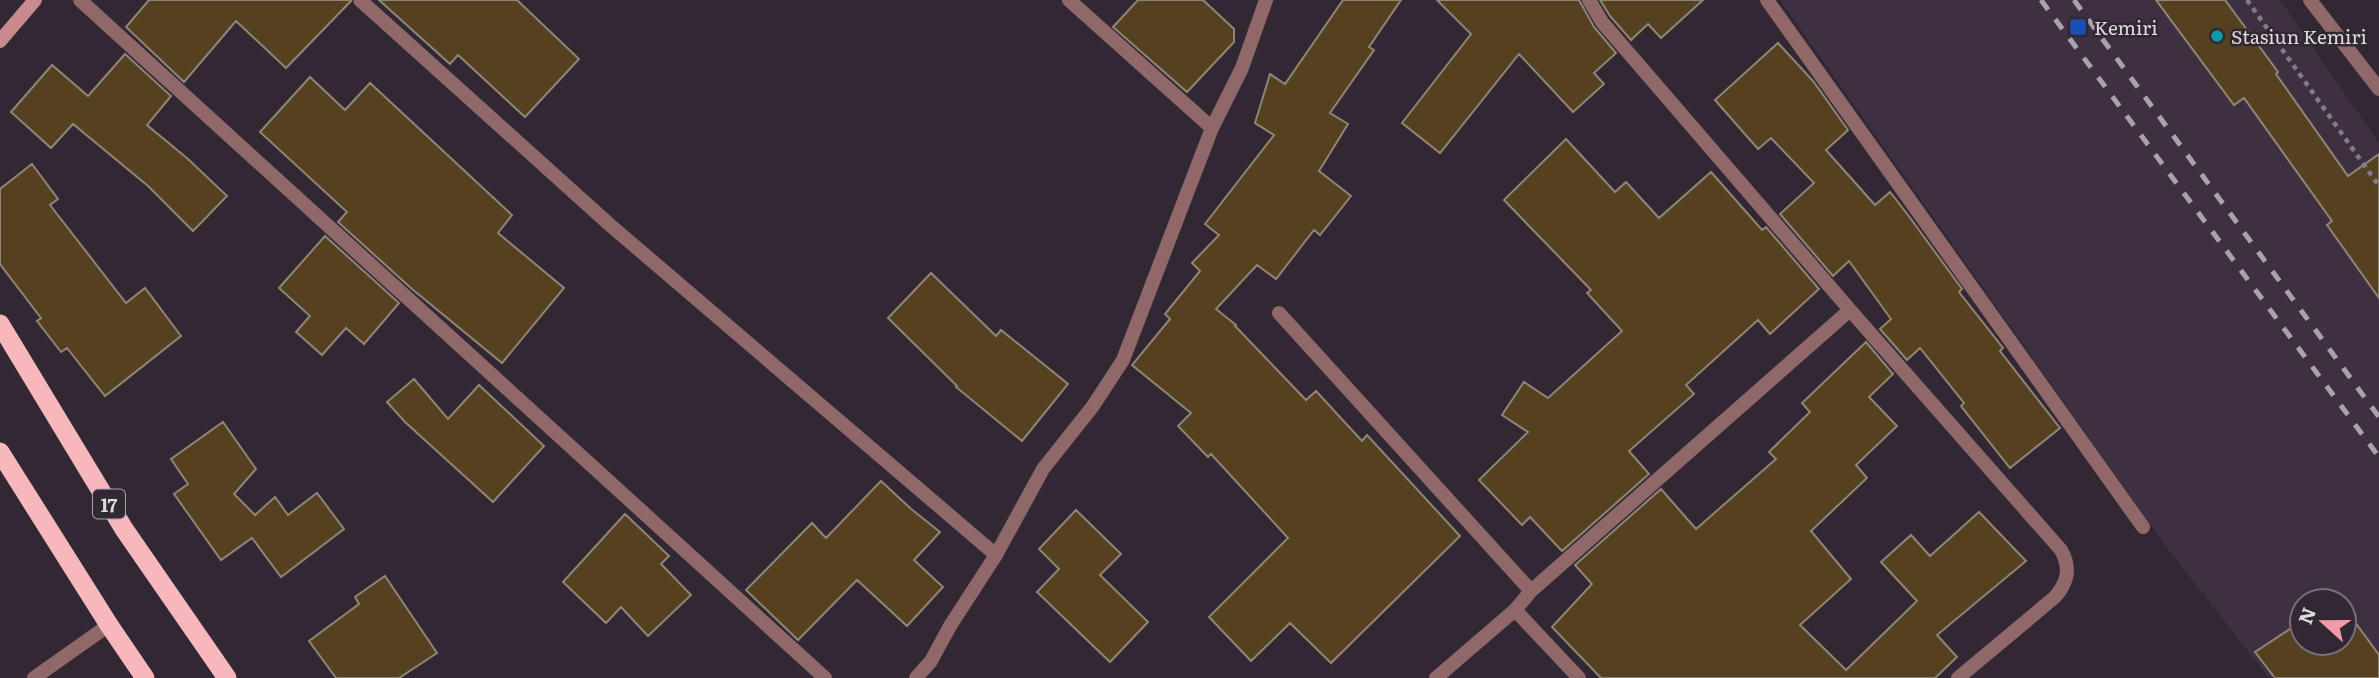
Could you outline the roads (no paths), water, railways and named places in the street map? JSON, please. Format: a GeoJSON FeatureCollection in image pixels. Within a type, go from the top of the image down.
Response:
{"type":"FeatureCollection","features":[{"type":"Feature","properties":{"kind":"highway","name":"17"},"geometry":{"type":"LineString","coordinates":[[0,324],[124,529],[227,678]]}},
{"type":"Feature","properties":{"kind":"highway"},"geometry":{"type":"LineString","coordinates":[[0,452],[145,678]]}},
{"type":"Feature","properties":{"kind":"main road"},"geometry":{"type":"LineString","coordinates":[[0,41],[36,0]]}},
{"type":"Feature","properties":{"kind":"street"},"geometry":{"type":"LineString","coordinates":[[80,0],[825,678]]}},
{"type":"Feature","properties":{"kind":"street"},"geometry":{"type":"LineString","coordinates":[[360,0],[610,225],[996,555]]}},
{"type":"Feature","properties":{"kind":"street"},"geometry":{"type":"LineString","coordinates":[[1069,0],[1212,128]]}},
{"type":"Feature","properties":{"kind":"street"},"geometry":{"type":"LineString","coordinates":[[916,678],[931,661],[996,555],[1043,468],[1093,406],[1123,360],[1212,128],[1242,68],[1266,0]]}},
{"type":"Feature","properties":{"kind":"street"},"geometry":{"type":"LineString","coordinates":[[1589,0],[1602,22],[2061,550],[2068,563],[2065,582],[2055,597],[1958,678]]}},
{"type":"Feature","properties":{"kind":"street"},"geometry":{"type":"LineString","coordinates":[[1767,0],[2143,527]]}},
{"type":"Feature","properties":{"kind":"street"},"geometry":{"type":"LineString","coordinates":[[2310,0],[2379,89]]}},
{"type":"Feature","properties":{"kind":"street"},"geometry":{"type":"LineString","coordinates":[[1436,678],[1850,310]]}},
{"type":"Feature","properties":{"kind":"street"},"geometry":{"type":"LineString","coordinates":[[1279,313],[1531,591]]}},
{"type":"Feature","properties":{"kind":"street"},"geometry":{"type":"LineString","coordinates":[[1515,610],[1579,678]]}},
{"type":"Feature","properties":{"kind":"street"},"geometry":{"type":"LineString","coordinates":[[34,678],[109,625]]}},
{"type":"Feature","properties":{"kind":"railway"},"geometry":{"type":"LineString","coordinates":[[2041,0],[2379,457]]}},
{"type":"Feature","properties":{"kind":"railway"},"geometry":{"type":"LineString","coordinates":[[2074,0],[2379,417]]}},
{"type":"Feature","properties":{"kind":"place","name":"Kemiri"},"geometry":{"type":"Point","coordinates":[2078,27]}},
{"type":"Feature","properties":{"kind":"place","name":"Stasiun Kemiri"},"geometry":{"type":"Point","coordinates":[2217,36]}}]}
